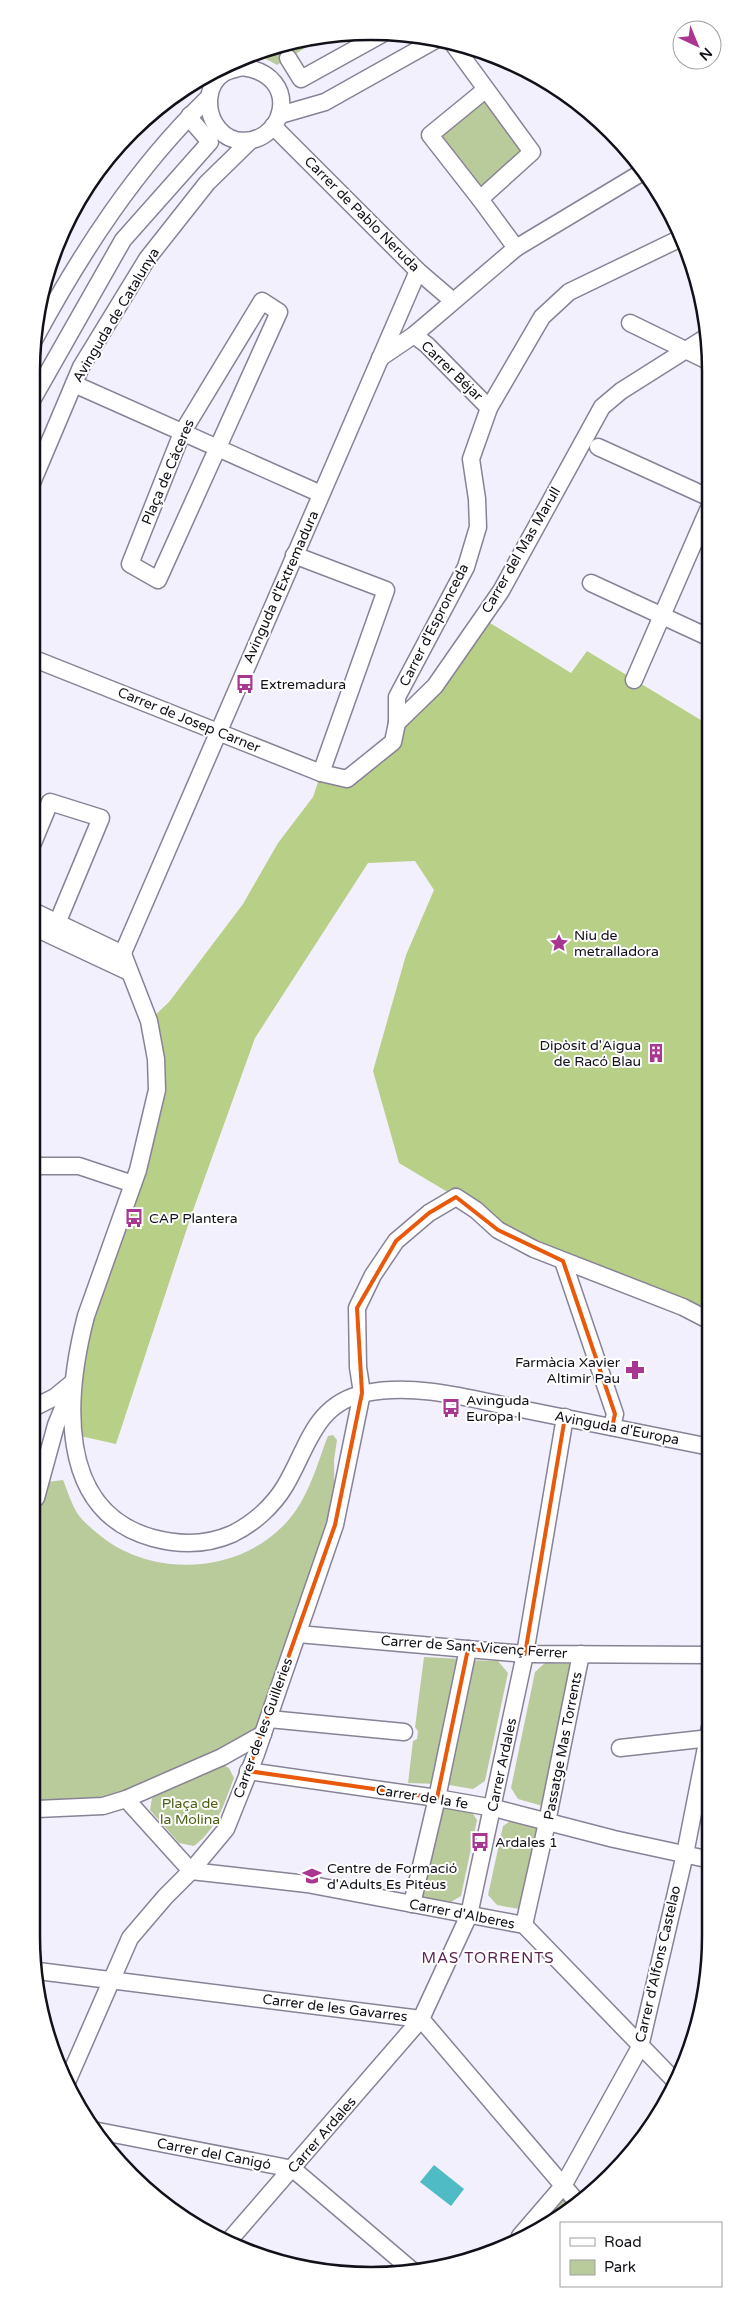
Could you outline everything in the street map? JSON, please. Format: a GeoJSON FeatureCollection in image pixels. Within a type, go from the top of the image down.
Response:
{"type":"FeatureCollection","features":[{"type":"Feature","properties":{"kind":"street"},"geometry":{"type":"LineString","coordinates":[[288,58],[301,79],[370,40]]}},
{"type":"Feature","properties":{"kind":"street"},"geometry":{"type":"LineString","coordinates":[[276,120],[325,102],[427,45]]}},
{"type":"Feature","properties":{"kind":"street"},"geometry":{"type":"LineString","coordinates":[[458,51],[532,152],[480,199]]}},
{"type":"Feature","properties":{"kind":"street"},"geometry":{"type":"LineString","coordinates":[[212,81],[208,98],[210,115],[219,131],[232,139],[249,142],[267,134],[276,120],[282,100],[279,89],[271,78],[257,69],[242,67],[234,70]]}},
{"type":"Feature","properties":{"kind":"street"},"geometry":{"type":"LineString","coordinates":[[485,90],[430,135],[516,248]]}},
{"type":"Feature","properties":{"kind":"street"},"geometry":{"type":"LineString","coordinates":[[44,322],[72,270],[132,182],[190,115],[208,98]]}},
{"type":"Feature","properties":{"kind":"street","name":"Avinguda de Catalunya"},"geometry":{"type":"LineString","coordinates":[[40,386],[123,240],[210,142],[191,120],[190,115]]}},
{"type":"Feature","properties":{"kind":"street","name":"Carrer de Pablo Neruda"},"geometry":{"type":"LineString","coordinates":[[276,120],[418,271],[453,301]]}},
{"type":"Feature","properties":{"kind":"street","name":"Avinguda de Catalunya"},"geometry":{"type":"LineString","coordinates":[[40,464],[81,367],[147,259],[207,183],[249,142]]}},
{"type":"Feature","properties":{"kind":"street"},"geometry":{"type":"LineString","coordinates":[[380,358],[414,335],[516,248],[638,175]]}},
{"type":"Feature","properties":{"kind":"street","name":"Carrer d'Espronceda"},"geometry":{"type":"LineString","coordinates":[[397,723],[397,697],[466,567],[478,527],[472,459],[489,408],[542,317],[569,292],[675,241]]}},
{"type":"Feature","properties":{"kind":"street","name":"Avinguda d'Extremadura"},"geometry":{"type":"LineString","coordinates":[[127,969],[218,731],[418,271]]}},
{"type":"Feature","properties":{"kind":"street","name":"Plaça de Cáceres"},"geometry":{"type":"LineString","coordinates":[[262,301],[279,312],[218,449],[158,580],[130,564],[182,434],[262,301]]}},
{"type":"Feature","properties":{"kind":"street"},"geometry":{"type":"LineString","coordinates":[[630,323],[701,358]]}},
{"type":"Feature","properties":{"kind":"street","name":"Carrer Béjar"},"geometry":{"type":"LineString","coordinates":[[414,335],[427,344],[489,408]]}},
{"type":"Feature","properties":{"kind":"street","name":"Carrer del Mas Marull"},"geometry":{"type":"LineString","coordinates":[[347,779],[393,742],[397,723],[435,686],[501,591],[602,407],[621,391],[700,341]]}},
{"type":"Feature","properties":{"kind":"street"},"geometry":{"type":"LineString","coordinates":[[74,384],[182,434],[321,494]]}},
{"type":"Feature","properties":{"kind":"street"},"geometry":{"type":"LineString","coordinates":[[598,447],[702,494]]}},
{"type":"Feature","properties":{"kind":"street"},"geometry":{"type":"LineString","coordinates":[[634,680],[702,524]]}},
{"type":"Feature","properties":{"kind":"street"},"geometry":{"type":"LineString","coordinates":[[294,555],[386,590],[321,773]]}},
{"type":"Feature","properties":{"kind":"street"},"geometry":{"type":"LineString","coordinates":[[591,583],[702,635]]}},
{"type":"Feature","properties":{"kind":"street","name":"Carrer de Josep Carner"},"geometry":{"type":"LineString","coordinates":[[40,661],[321,773],[347,779]]}},
{"type":"Feature","properties":{"kind":"street"},"geometry":{"type":"LineString","coordinates":[[40,826],[50,802],[101,818],[58,921]]}},
{"type":"Feature","properties":{"kind":"street"},"geometry":{"type":"LineString","coordinates":[[40,914],[58,921],[127,969]]}},
{"type":"Feature","properties":{"kind":"street"},"geometry":{"type":"LineString","coordinates":[[40,930],[127,969]]}},
{"type":"Feature","properties":{"kind":"street","name":"Avinguda d'Europa"},"geometry":{"type":"LineString","coordinates":[[127,969],[149,1021],[156,1059],[157,1090],[145,1148],[78,1344],[72,1432],[77,1462],[87,1486],[109,1513],[126,1526],[143,1535],[165,1541],[197,1543],[232,1534],[260,1515],[284,1487],[308,1436],[321,1417],[345,1399],[362,1393],[405,1390],[453,1396],[702,1445]]}},
{"type":"Feature","properties":{"kind":"street"},"geometry":{"type":"LineString","coordinates":[[40,1166],[79,1166],[133,1184]]}},
{"type":"Feature","properties":{"kind":"street"},"geometry":{"type":"LineString","coordinates":[[362,1393],[358,1367],[357,1308],[373,1275],[396,1241],[429,1213],[456,1197],[476,1210],[498,1230],[534,1249],[683,1307],[702,1317]]}},
{"type":"Feature","properties":{"kind":"street"},"geometry":{"type":"LineString","coordinates":[[563,1261],[615,1414],[612,1427]]}},
{"type":"Feature","properties":{"kind":"street"},"geometry":{"type":"LineString","coordinates":[[40,1404],[55,1397],[74,1382]]}},
{"type":"Feature","properties":{"kind":"street"},"geometry":{"type":"LineString","coordinates":[[40,1483],[56,1424],[74,1382]]}},
{"type":"Feature","properties":{"kind":"street","name":"Carrer de les Guilleries"},"geometry":{"type":"LineString","coordinates":[[70,2074],[130,1938],[165,1897],[192,1871],[226,1829],[266,1726],[335,1525],[362,1393]]}},
{"type":"Feature","properties":{"kind":"street"},"geometry":{"type":"LineString","coordinates":[[40,1416],[72,1432]]}},
{"type":"Feature","properties":{"kind":"street","name":"Carrer Ardales"},"geometry":{"type":"LineString","coordinates":[[233,2237],[421,2019],[469,1915],[484,1843],[494,1808],[526,1654],[565,1417]]}},
{"type":"Feature","properties":{"kind":"street","name":"Carrer de Sant Vicenç Ferrer"},"geometry":{"type":"LineString","coordinates":[[298,1634],[526,1654],[702,1655]]}},
{"type":"Feature","properties":{"kind":"street"},"geometry":{"type":"LineString","coordinates":[[412,1904],[437,1798],[468,1649]]}},
{"type":"Feature","properties":{"kind":"street","name":"Passatge Mas Torrents"},"geometry":{"type":"LineString","coordinates":[[524,1925],[548,1821],[581,1654]]}},
{"type":"Feature","properties":{"kind":"street"},"geometry":{"type":"LineString","coordinates":[[40,1809],[103,1806],[126,1799],[222,1757],[266,1726],[404,1732]]}},
{"type":"Feature","properties":{"kind":"street"},"geometry":{"type":"LineString","coordinates":[[620,1748],[702,1735]]}},
{"type":"Feature","properties":{"kind":"street","name":"Carrer de la fe"},"geometry":{"type":"LineString","coordinates":[[248,1771],[494,1808],[614,1839],[702,1858]]}},
{"type":"Feature","properties":{"kind":"street","name":"Carrer d'Alfons Castelao"},"geometry":{"type":"LineString","coordinates":[[527,2228],[563,2186],[640,2047],[702,1772]]}},
{"type":"Feature","properties":{"kind":"street"},"geometry":{"type":"LineString","coordinates":[[126,1799],[192,1871]]}},
{"type":"Feature","properties":{"kind":"street","name":"Carrer d'Alberes"},"geometry":{"type":"LineString","coordinates":[[192,1871],[307,1884],[524,1925],[671,2077]]}},
{"type":"Feature","properties":{"kind":"street","name":"Carrer de les Gavarres"},"geometry":{"type":"LineString","coordinates":[[42,1971],[421,2019],[574,2198]]}},
{"type":"Feature","properties":{"kind":"street","name":"Carrer del Canigó"},"geometry":{"type":"LineString","coordinates":[[104,2132],[293,2169],[406,2265]]}},
{"type":"Feature","properties":{"kind":"highlighted area"},"geometry":{"type":"Polygon","coordinates":[[[456,1197],[498,1230],[563,1261],[615,1414],[612,1427],[565,1417],[525,1654],[468,1649],[437,1798],[248,1771],[335,1525],[362,1393],[357,1308],[396,1241],[429,1213],[456,1197]]]}},
{"type":"Feature","properties":{"kind":"green space"},"geometry":{"type":"Polygon","coordinates":[[[309,46],[277,65],[264,58],[309,46]]]}},
{"type":"Feature","properties":{"kind":"green space"},"geometry":{"type":"Polygon","coordinates":[[[485,90],[532,152],[480,199],[430,135],[485,90]]]}},
{"type":"Feature","properties":{"kind":"green space"},"geometry":{"type":"Polygon","coordinates":[[[482,618],[571,673],[587,651],[702,721],[702,1318],[563,1261],[399,1163],[373,1071],[406,955],[434,890],[415,861],[368,863],[255,1038],[191,1216],[116,1444],[71,1434],[93,1298],[157,1090],[149,1021],[169,1002],[243,904],[278,843],[313,797],[321,773],[347,779],[393,742],[482,618]]]}},
{"type":"Feature","properties":{"kind":"green space"},"geometry":{"type":"Polygon","coordinates":[[[333,1435],[337,1440],[334,1460],[335,1525],[262,1733],[126,1799],[40,1809],[40,1483],[63,1480],[72,1504],[80,1517],[97,1533],[118,1548],[141,1558],[166,1563],[192,1565],[217,1561],[242,1554],[264,1542],[292,1516],[299,1506],[314,1474],[328,1436],[333,1435]]]}},
{"type":"Feature","properties":{"kind":"green space"},"geometry":{"type":"Polygon","coordinates":[[[424,1657],[463,1659],[437,1784],[408,1783],[413,1741],[417,1739],[418,1731],[415,1727],[424,1657]]]}},
{"type":"Feature","properties":{"kind":"green space"},"geometry":{"type":"Polygon","coordinates":[[[469,1660],[498,1661],[508,1673],[485,1781],[473,1789],[443,1784],[469,1660]]]}},
{"type":"Feature","properties":{"kind":"green space"},"geometry":{"type":"Polygon","coordinates":[[[545,1663],[579,1664],[546,1807],[518,1799],[511,1788],[535,1672],[545,1663]]]}},
{"type":"Feature","properties":{"kind":"green space","name":"Plaça de la Molina"},"geometry":{"type":"Polygon","coordinates":[[[223,1765],[229,1768],[234,1778],[214,1824],[209,1832],[194,1846],[179,1843],[150,1810],[152,1798],[212,1767],[223,1765]]]}},
{"type":"Feature","properties":{"kind":"green space"},"geometry":{"type":"Polygon","coordinates":[[[440,1804],[469,1808],[477,1820],[461,1896],[449,1903],[419,1898],[440,1804]]]}},
{"type":"Feature","properties":{"kind":"green space"},"geometry":{"type":"Polygon","coordinates":[[[515,1818],[542,1826],[524,1910],[497,1905],[488,1895],[503,1826],[515,1818]]]}},
{"type":"Feature","properties":{"kind":"green space"},"geometry":{"type":"Polygon","coordinates":[[[562,2193],[569,2201],[542,2219],[562,2193]]]}},
{"type":"Feature","properties":{"kind":"water"},"geometry":{"type":"Polygon","coordinates":[[[434,2165],[464,2189],[451,2206],[420,2182],[434,2165]]]}},
{"type":"Feature","properties":{"kind":"place","name":"Extremadura"},"geometry":{"type":"Point","coordinates":[245,684]}},
{"type":"Feature","properties":{"kind":"place","name":"Niu de metralladora"},"geometry":{"type":"Point","coordinates":[559,943]}},
{"type":"Feature","properties":{"kind":"place","name":"Dipòsit d'Aigua de Racó Blau"},"geometry":{"type":"Point","coordinates":[656,1053]}},
{"type":"Feature","properties":{"kind":"place","name":"CAP Plantera"},"geometry":{"type":"Point","coordinates":[134,1218]}},
{"type":"Feature","properties":{"kind":"place","name":"Farmàcia Xavier Altimir Pau"},"geometry":{"type":"Point","coordinates":[635,1370]}},
{"type":"Feature","properties":{"kind":"place","name":"Avinguda Europa I"},"geometry":{"type":"Point","coordinates":[451,1408]}},
{"type":"Feature","properties":{"kind":"place","name":"Ardales 1"},"geometry":{"type":"Point","coordinates":[480,1842]}},
{"type":"Feature","properties":{"kind":"place","name":"Centre de Formació d'Adults Es Piteus"},"geometry":{"type":"Point","coordinates":[312,1876]}},
{"type":"Feature","properties":{"kind":"district","name":"MAS TORRENTS"},"geometry":{"type":"Point","coordinates":[488,1958]}}]}
